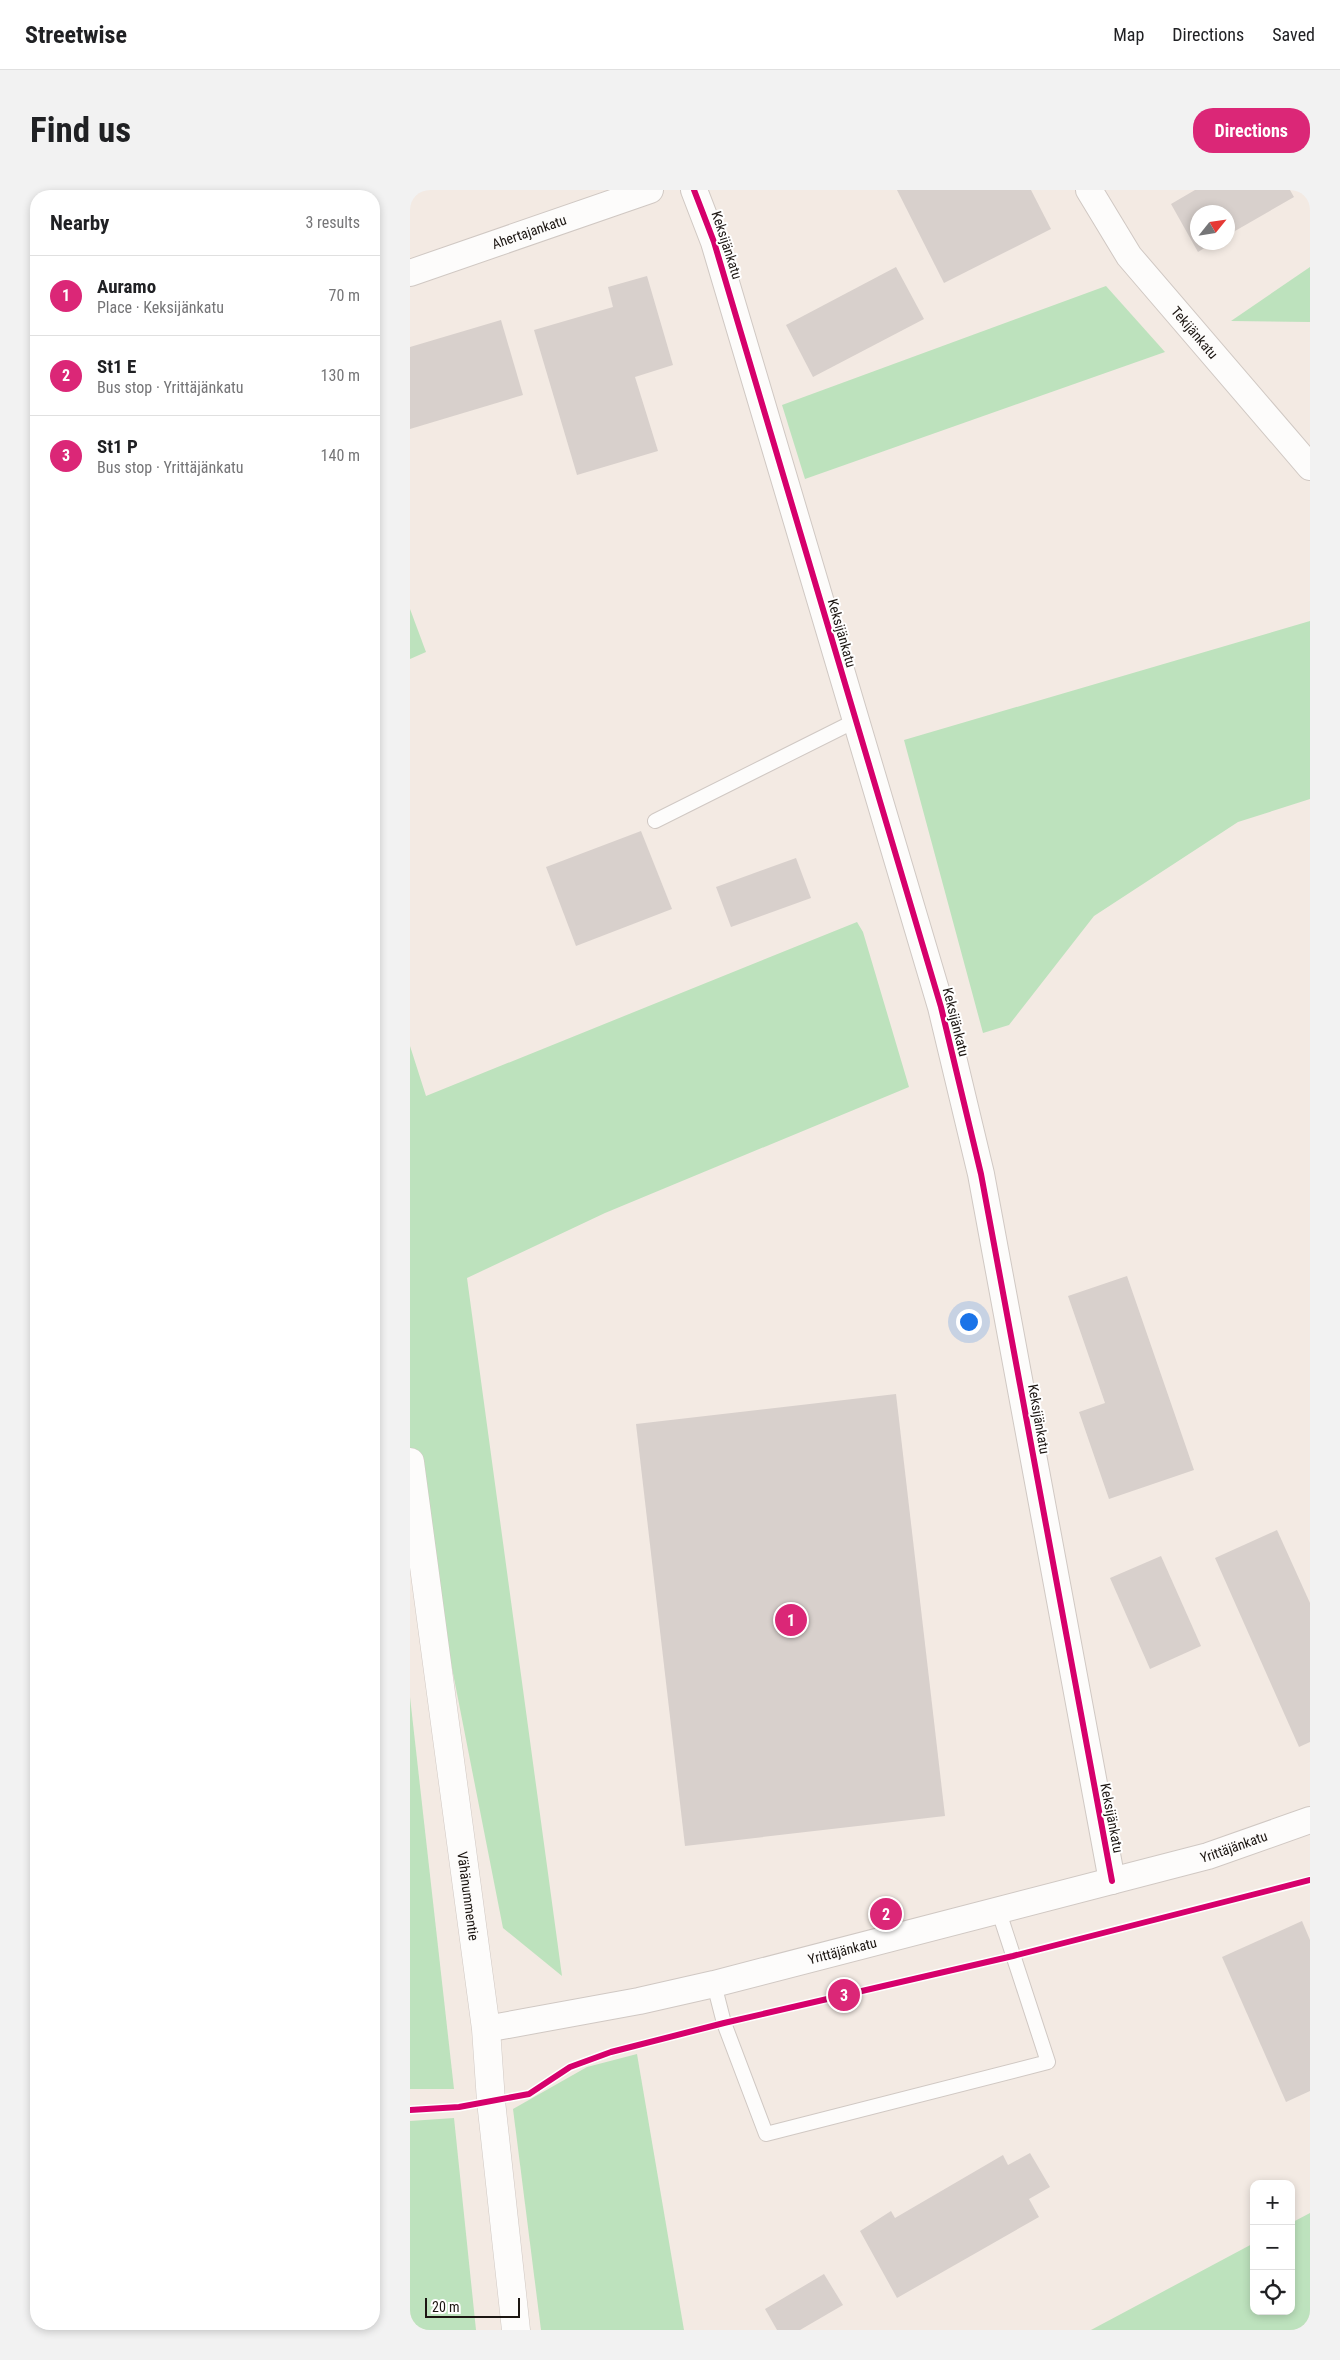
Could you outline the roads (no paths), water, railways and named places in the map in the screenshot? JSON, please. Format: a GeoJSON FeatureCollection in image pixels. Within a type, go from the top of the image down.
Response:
{"type":"FeatureCollection","features":[{"type":"Feature","properties":{"kind":"main road","name":"Vähänummentie"},"geometry":{"type":"LineString","coordinates":[[410,1462],[486,2029],[491,2101],[516,2330]]}},
{"type":"Feature","properties":{"kind":"street","name":"Ahertajankatu"},"geometry":{"type":"LineString","coordinates":[[410,273],[650,190]]}},
{"type":"Feature","properties":{"kind":"street","name":"Keksijänkatu"},"geometry":{"type":"LineString","coordinates":[[694,190],[714,242],[941,1007],[981,1174],[1112,1881]]}},
{"type":"Feature","properties":{"kind":"street","name":"Tekijänkatu"},"geometry":{"type":"LineString","coordinates":[[1089,190],[1129,256],[1310,467]]}},
{"type":"Feature","properties":{"kind":"street","name":"Yrittäjänkatu"},"geometry":{"type":"LineString","coordinates":[[486,2029],[639,2001],[714,1984],[999,1912],[1208,1856],[1310,1820]]}},
{"type":"Feature","properties":{"kind":"lane"},"geometry":{"type":"LineString","coordinates":[[656,821],[855,721]]}},
{"type":"Feature","properties":{"kind":"lane"},"geometry":{"type":"LineString","coordinates":[[714,1984],[724,2023],[766,2134],[1048,2062],[999,1912]]}},
{"type":"Feature","properties":{"kind":"place","name":"Auramo"},"geometry":{"type":"Point","coordinates":[791,1620]}},
{"type":"Feature","properties":{"kind":"place","name":"St1 E"},"geometry":{"type":"Point","coordinates":[886,1914]}},
{"type":"Feature","properties":{"kind":"place","name":"St1 P"},"geometry":{"type":"Point","coordinates":[844,1995]}}]}
